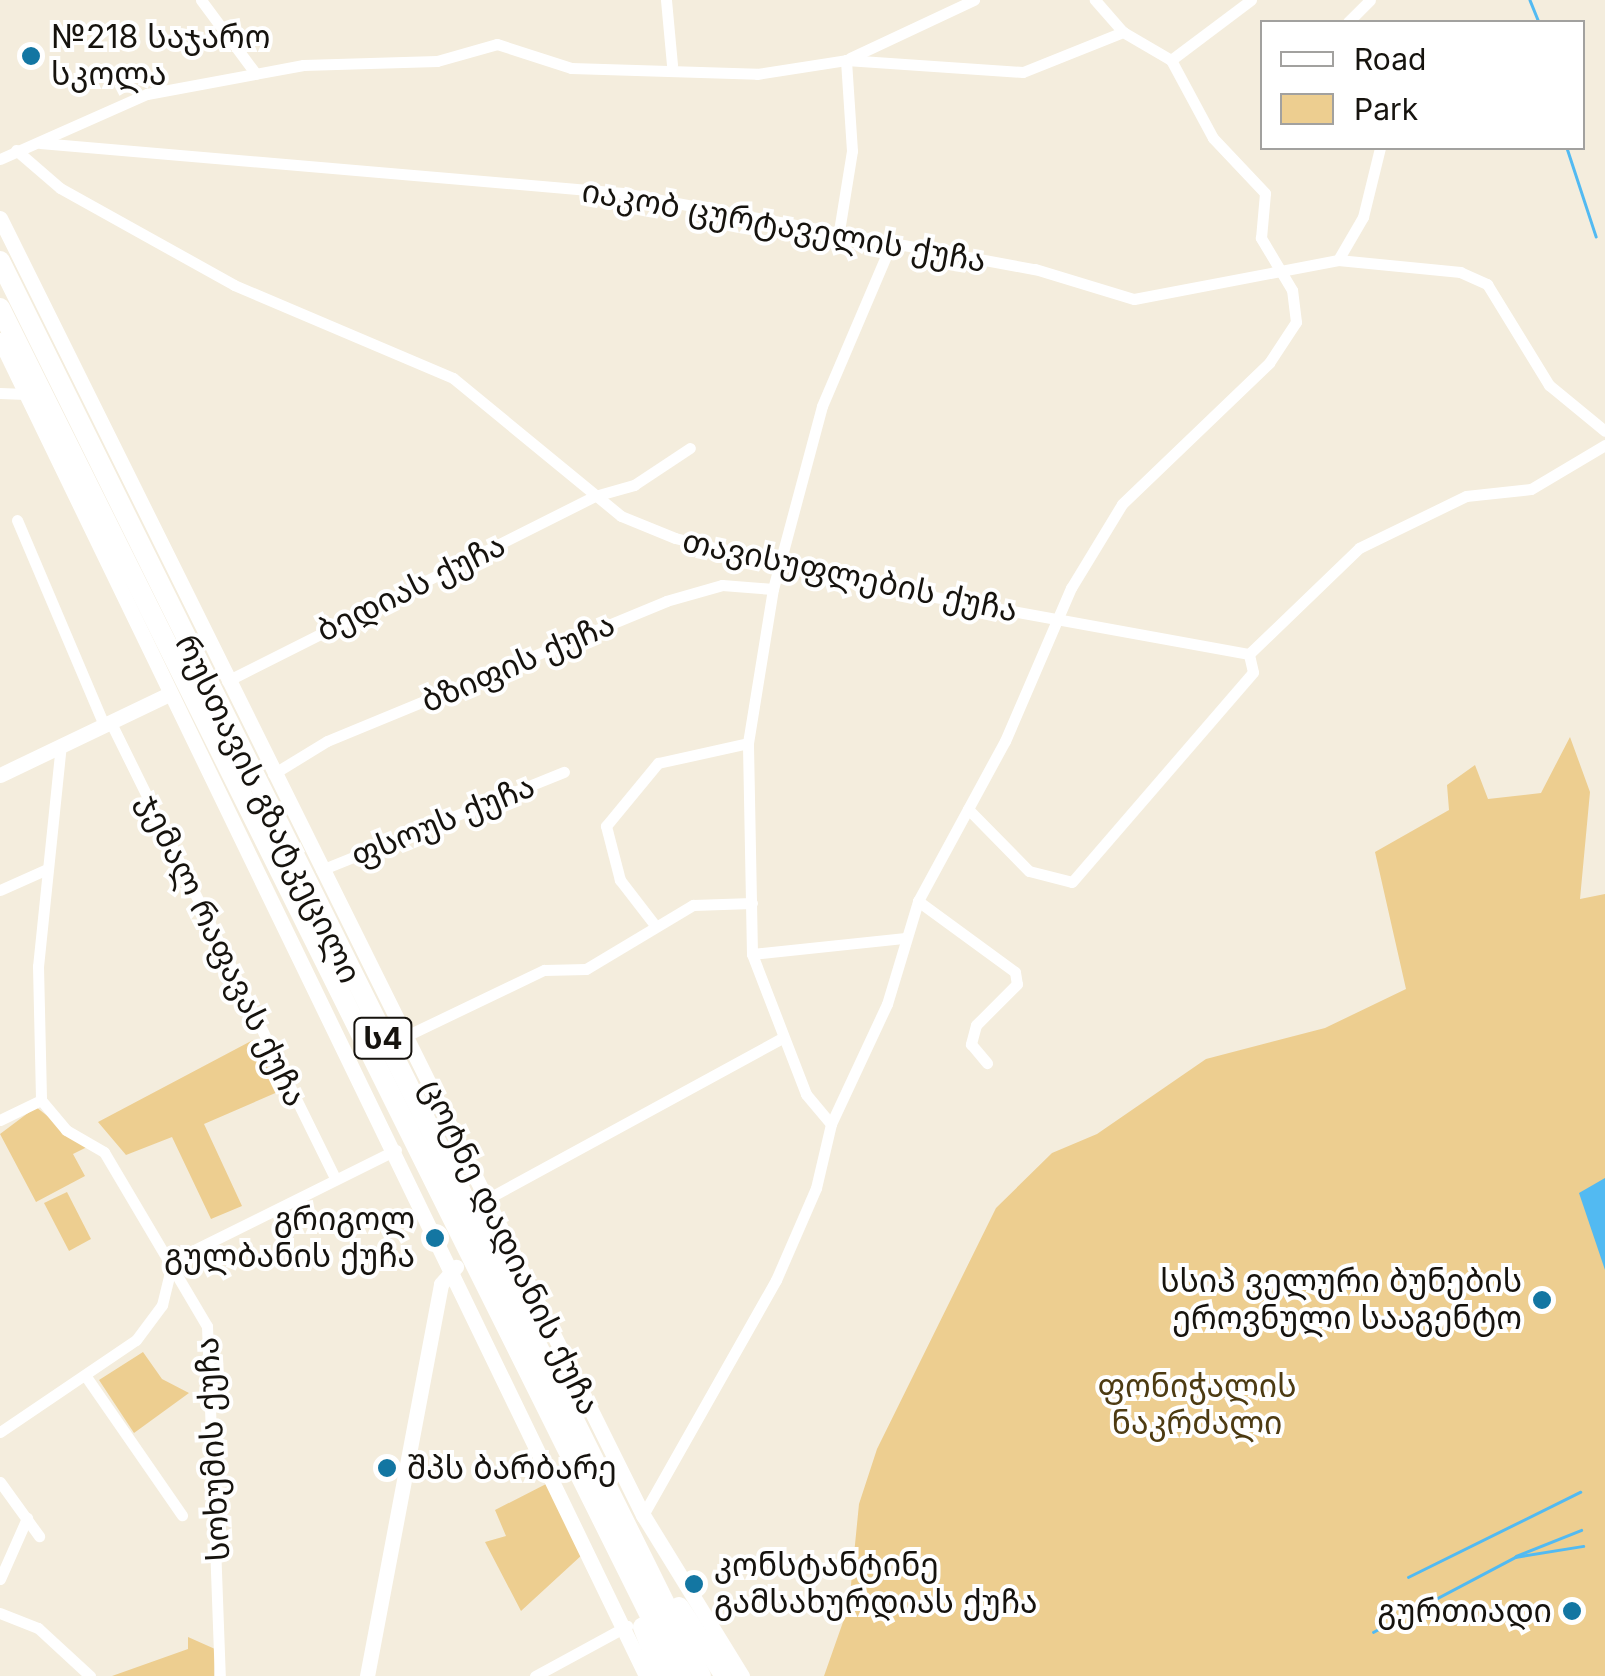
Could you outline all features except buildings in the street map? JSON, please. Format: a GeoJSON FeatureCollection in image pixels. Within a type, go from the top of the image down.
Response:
{"type":"FeatureCollection","features":[{"type":"Feature","properties":{"kind":"highway","name":"რუსთავის გზატკეცილი"},"geometry":{"type":"LineString","coordinates":[[0,261],[700,1676]]}},
{"type":"Feature","properties":{"kind":"highway","name":"რუსთავის გზატკეცილი"},"geometry":{"type":"LineString","coordinates":[[0,308],[680,1676]]}},
{"type":"Feature","properties":{"kind":"highway"},"geometry":{"type":"LineString","coordinates":[[621,1513],[725,1676]]}},
{"type":"Feature","properties":{"kind":"highway"},"geometry":{"type":"LineString","coordinates":[[612,1541],[662,1676]]}},
{"type":"Feature","properties":{"kind":"street"},"geometry":{"type":"LineString","coordinates":[[201,0],[256,74]]}},
{"type":"Feature","properties":{"kind":"street"},"geometry":{"type":"LineString","coordinates":[[666,0],[672,65]]}},
{"type":"Feature","properties":{"kind":"street"},"geometry":{"type":"LineString","coordinates":[[846,60],[974,0]]}},
{"type":"Feature","properties":{"kind":"street"},"geometry":{"type":"LineString","coordinates":[[643,1515],[739,1359],[816,1188],[831,1124],[887,1004],[903,938],[918,901],[968,809],[1053,622],[1122,504],[1292,332],[1295,305],[1261,238],[1264,193],[1214,138],[1171,60],[1124,32],[1095,0]]}},
{"type":"Feature","properties":{"kind":"street"},"geometry":{"type":"LineString","coordinates":[[1171,60],[1251,0]]}},
{"type":"Feature","properties":{"kind":"street"},"geometry":{"type":"LineString","coordinates":[[1350,20],[1370,0]]}},
{"type":"Feature","properties":{"kind":"street"},"geometry":{"type":"LineString","coordinates":[[0,159],[146,94],[256,74],[436,61],[497,44],[571,68],[672,65],[757,74],[846,60],[1023,72],[1124,32]]}},
{"type":"Feature","properties":{"kind":"street"},"geometry":{"type":"LineString","coordinates":[[839,231],[852,151],[846,60]]}},
{"type":"Feature","properties":{"kind":"street","name":"იაკობ ცურტაველის ქუჩა"},"geometry":{"type":"LineString","coordinates":[[40,143],[623,194],[1035,269],[1134,299],[1338,260]]}},
{"type":"Feature","properties":{"kind":"street","name":"თავისუფლების ქუჩა"},"geometry":{"type":"LineString","coordinates":[[16,150],[60,188],[234,285],[453,378],[595,496],[674,538],[781,565],[1053,622],[1248,654]]}},
{"type":"Feature","properties":{"kind":"street"},"geometry":{"type":"LineString","coordinates":[[1380,150],[1363,217],[1338,260],[1476,275],[1549,385],[1605,432]]}},
{"type":"Feature","properties":{"kind":"street","name":"ცოტნე დადიანის ქუჩა"},"geometry":{"type":"LineString","coordinates":[[0,218],[643,1515],[742,1676]]}},
{"type":"Feature","properties":{"kind":"street"},"geometry":{"type":"LineString","coordinates":[[831,1124],[806,1094],[752,954],[748,743],[773,589],[822,406],[891,244]]}},
{"type":"Feature","properties":{"kind":"street","name":"ცოტნე დადიანის ქუჩა"},"geometry":{"type":"LineString","coordinates":[[0,340],[170,694],[456,1267],[628,1626],[646,1676]]}},
{"type":"Feature","properties":{"kind":"street"},"geometry":{"type":"LineString","coordinates":[[0,393],[26,394]]}},
{"type":"Feature","properties":{"kind":"street"},"geometry":{"type":"LineString","coordinates":[[968,809],[1029,872],[1072,882],[1253,672],[1248,654],[1359,548],[1466,496],[1531,489],[1605,445]]}},
{"type":"Feature","properties":{"kind":"street","name":"ბედიას ქუჩა"},"geometry":{"type":"LineString","coordinates":[[227,681],[595,496],[634,485],[690,448]]}},
{"type":"Feature","properties":{"kind":"street","name":"ჯემალ რაფავას ქუჩა"},"geometry":{"type":"LineString","coordinates":[[17,520],[106,722],[335,1178]]}},
{"type":"Feature","properties":{"kind":"street","name":"ბზიფის ქუჩა"},"geometry":{"type":"LineString","coordinates":[[273,774],[328,741],[666,601],[722,585],[773,589]]}},
{"type":"Feature","properties":{"kind":"street"},"geometry":{"type":"LineString","coordinates":[[0,774],[170,694]]}},
{"type":"Feature","properties":{"kind":"street"},"geometry":{"type":"LineString","coordinates":[[654,924],[620,880],[606,826],[658,764],[748,743]]}},
{"type":"Feature","properties":{"kind":"street"},"geometry":{"type":"LineString","coordinates":[[0,1120],[41,1100],[47,870],[61,744]]}},
{"type":"Feature","properties":{"kind":"street","name":"ფსოუს ქუჩა"},"geometry":{"type":"LineString","coordinates":[[321,870],[564,772]]}},
{"type":"Feature","properties":{"kind":"street"},"geometry":{"type":"LineString","coordinates":[[0,890],[47,870]]}},
{"type":"Feature","properties":{"kind":"street"},"geometry":{"type":"LineString","coordinates":[[918,901],[1014,972],[1017,984],[976,1025],[971,1044],[986,1063]]}},
{"type":"Feature","properties":{"kind":"street"},"geometry":{"type":"LineString","coordinates":[[406,1036],[544,970],[586,969],[654,924],[693,905],[752,904]]}},
{"type":"Feature","properties":{"kind":"street"},"geometry":{"type":"LineString","coordinates":[[752,954],[903,938]]}},
{"type":"Feature","properties":{"kind":"street"},"geometry":{"type":"LineString","coordinates":[[487,1199],[782,1038]]}},
{"type":"Feature","properties":{"kind":"street","name":"სოხუმის ქუჩა"},"geometry":{"type":"LineString","coordinates":[[41,1100],[66,1130],[104,1152],[172,1261],[210,1341],[220,1676]]}},
{"type":"Feature","properties":{"kind":"street"},"geometry":{"type":"LineString","coordinates":[[0,1432],[87,1378],[150,1324],[172,1261],[398,1149]]}},
{"type":"Feature","properties":{"kind":"street"},"geometry":{"type":"LineString","coordinates":[[367,1676],[441,1284],[456,1267]]}},
{"type":"Feature","properties":{"kind":"street"},"geometry":{"type":"LineString","coordinates":[[87,1378],[182,1516]]}},
{"type":"Feature","properties":{"kind":"street"},"geometry":{"type":"LineString","coordinates":[[0,1482],[39,1536]]}},
{"type":"Feature","properties":{"kind":"street"},"geometry":{"type":"LineString","coordinates":[[0,1579],[27,1518]]}},
{"type":"Feature","properties":{"kind":"street"},"geometry":{"type":"LineString","coordinates":[[0,1613],[38,1628],[90,1676]]}},
{"type":"Feature","properties":{"kind":"street"},"geometry":{"type":"LineString","coordinates":[[535,1676],[628,1626]]}},
{"type":"Feature","properties":{"kind":"green space","name":"ფონიჭალის ნაკრძალი"},"geometry":{"type":"Polygon","coordinates":[[[1570,737],[1590,792],[1580,899],[1605,894],[1605,1676],[824,1676],[849,1605],[859,1504],[877,1449],[996,1208],[1052,1153],[1097,1134],[1206,1059],[1325,1028],[1406,989],[1375,852],[1449,810],[1447,785],[1475,765],[1488,799],[1541,793],[1570,737]]]}},
{"type":"Feature","properties":{"kind":"green space"},"geometry":{"type":"Polygon","coordinates":[[[253,1040],[280,1091],[204,1124],[242,1206],[211,1219],[172,1137],[126,1155],[98,1122],[253,1040]]]}},
{"type":"Feature","properties":{"kind":"green space"},"geometry":{"type":"Polygon","coordinates":[[[36,1107],[87,1147],[73,1154],[85,1176],[36,1202],[0,1134],[36,1107]]]}},
{"type":"Feature","properties":{"kind":"green space"},"geometry":{"type":"Polygon","coordinates":[[[67,1192],[91,1239],[69,1251],[44,1203],[67,1192]]]}},
{"type":"Feature","properties":{"kind":"green space"},"geometry":{"type":"Polygon","coordinates":[[[143,1352],[162,1379],[189,1393],[134,1433],[99,1380],[143,1352]]]}},
{"type":"Feature","properties":{"kind":"green space"},"geometry":{"type":"Polygon","coordinates":[[[548,1483],[583,1554],[521,1611],[485,1542],[506,1536],[495,1510],[548,1483]]]}},
{"type":"Feature","properties":{"kind":"green space"},"geometry":{"type":"Polygon","coordinates":[[[188,1637],[215,1649],[214,1676],[112,1676],[188,1649],[188,1637]]]}},
{"type":"Feature","properties":{"kind":"water"},"geometry":{"type":"Polygon","coordinates":[[[1605,1178],[1605,1270],[1579,1193],[1605,1178]]]}},
{"type":"Feature","properties":{"kind":"waterway"},"geometry":{"type":"LineString","coordinates":[[1530,0],[1538,20]]}},
{"type":"Feature","properties":{"kind":"waterway"},"geometry":{"type":"LineString","coordinates":[[1568,150],[1596,236]]}},
{"type":"Feature","properties":{"kind":"waterway"},"geometry":{"type":"LineString","coordinates":[[1408,1577],[1580,1492]]}},
{"type":"Feature","properties":{"kind":"waterway"},"geometry":{"type":"LineString","coordinates":[[1516,1556],[1581,1530]]}},
{"type":"Feature","properties":{"kind":"waterway"},"geometry":{"type":"LineString","coordinates":[[1373,1632],[1515,1557],[1583,1546]]}},
{"type":"Feature","properties":{"kind":"place","name":"№218 საჯარო სკოლა"},"geometry":{"type":"Point","coordinates":[31,56]}},
{"type":"Feature","properties":{"kind":"place","name":"გრიგოლ გულბანის ქუჩა"},"geometry":{"type":"Point","coordinates":[435,1238]}},
{"type":"Feature","properties":{"kind":"place","name":"სსიპ ველური ბუნების ეროვნული სააგენტო"},"geometry":{"type":"Point","coordinates":[1542,1300]}},
{"type":"Feature","properties":{"kind":"place","name":"შპს ბარბარე"},"geometry":{"type":"Point","coordinates":[387,1468]}},
{"type":"Feature","properties":{"kind":"place","name":"კონსტანტინე გამსახურდიას ქუჩა"},"geometry":{"type":"Point","coordinates":[694,1584]}},
{"type":"Feature","properties":{"kind":"place","name":"გურთიადი"},"geometry":{"type":"Point","coordinates":[1572,1611]}}]}
